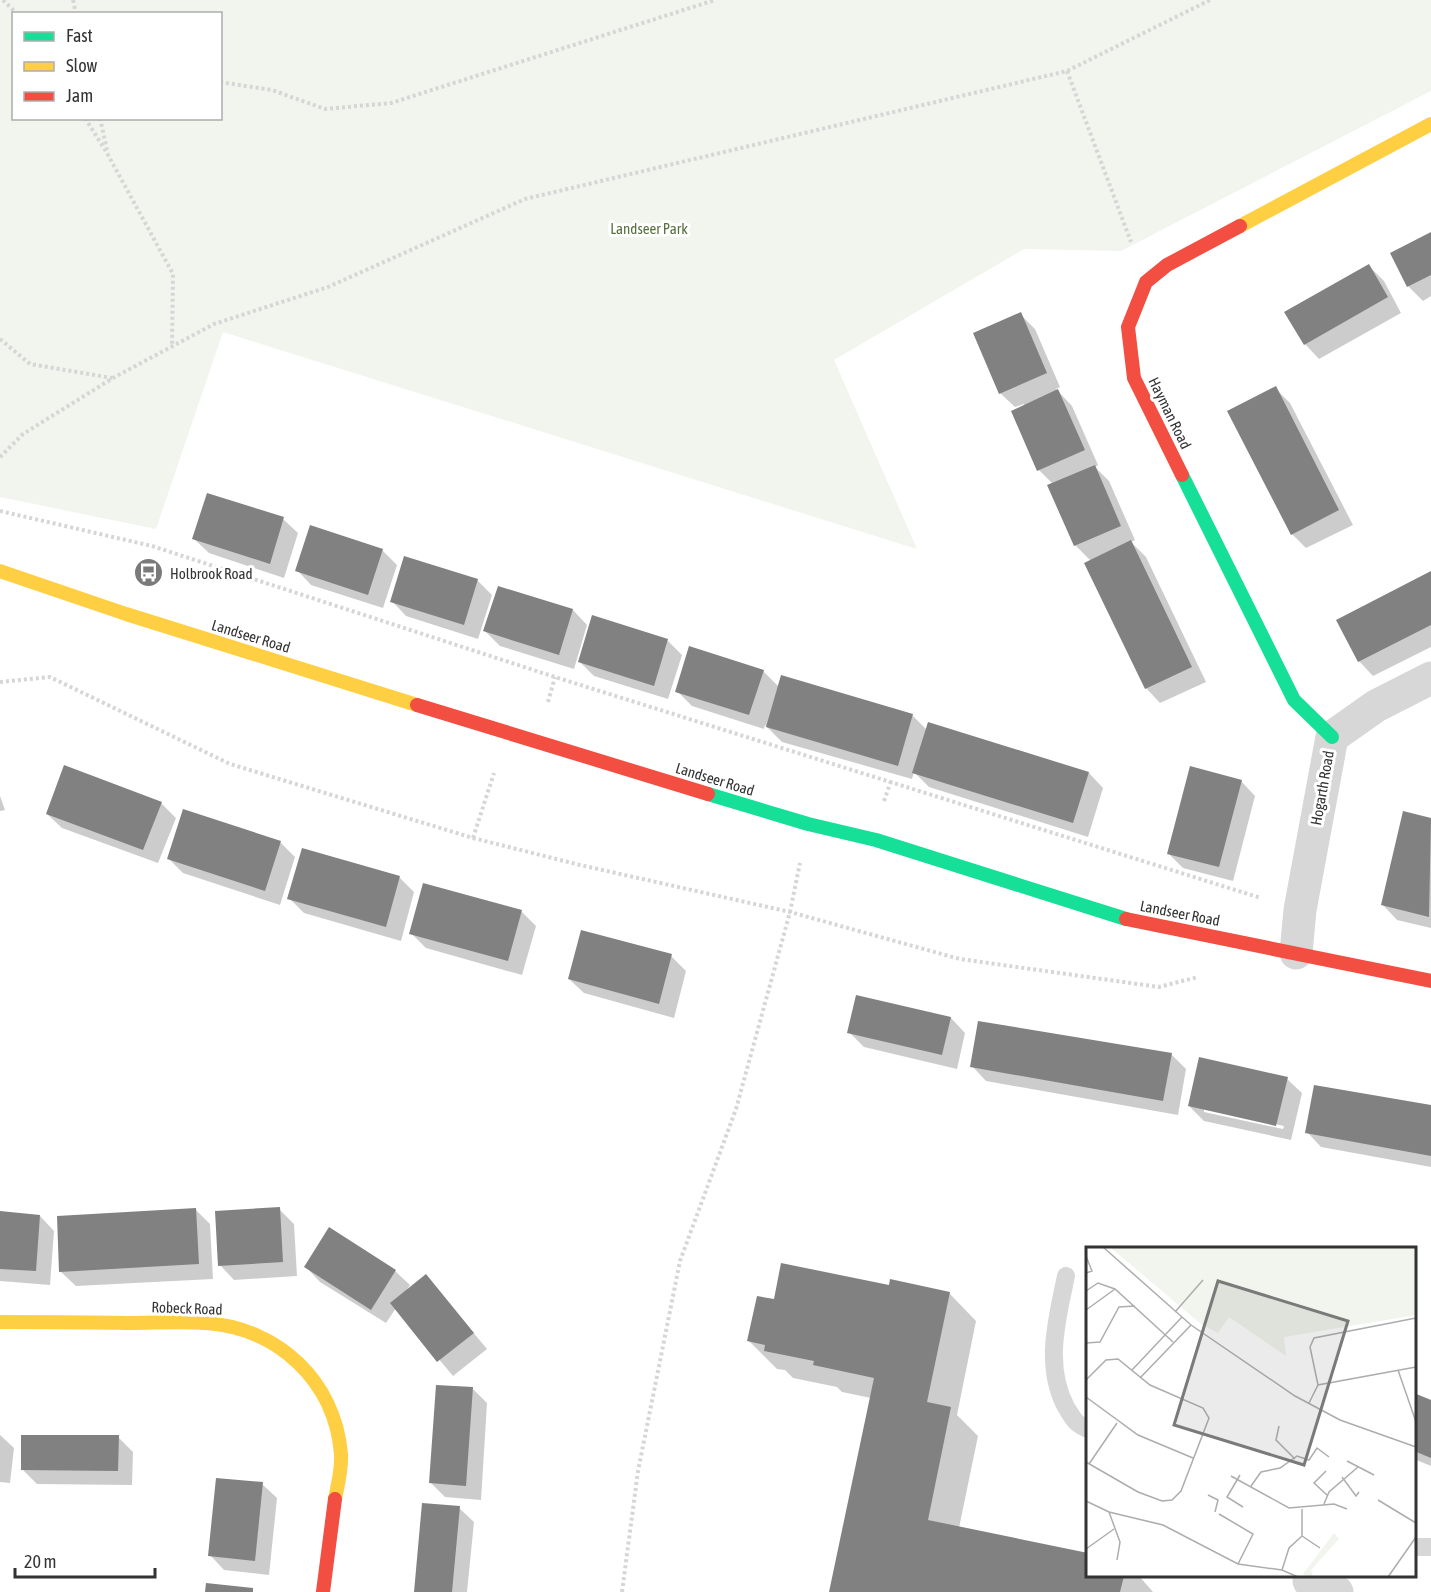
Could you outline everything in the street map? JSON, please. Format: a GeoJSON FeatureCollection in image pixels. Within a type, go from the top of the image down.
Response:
{"type":"FeatureCollection","features":[{"type":"Feature","properties":{"kind":"street"},"geometry":{"type":"LineString","coordinates":[[1146,282],[1167,265],[1431,124]]}},
{"type":"Feature","properties":{"kind":"street","name":"Hayman Road"},"geometry":{"type":"LineString","coordinates":[[1146,282],[1128,327],[1134,378],[1294,700],[1332,737]]}},
{"type":"Feature","properties":{"kind":"street","name":"Landseer Road"},"geometry":{"type":"LineString","coordinates":[[0,571],[126,614],[439,712],[808,824],[876,840],[1131,921],[1296,952],[1431,981]]}},
{"type":"Feature","properties":{"kind":"street","name":"Hogarth Road"},"geometry":{"type":"LineString","coordinates":[[1296,952],[1300,910],[1332,737],[1376,706],[1431,678]]}},
{"type":"Feature","properties":{"kind":"street","name":"Robeck Road"},"geometry":{"type":"LineString","coordinates":[[0,1322],[207,1323],[234,1327],[260,1335],[283,1347],[303,1365],[319,1385],[330,1407],[338,1432],[341,1457],[323,1592]]}},
{"type":"Feature","properties":{"kind":"lane"},"geometry":{"type":"LineString","coordinates":[[1065,1276],[1053,1357],[1058,1391],[1076,1425],[1086,1428]]}},
{"type":"Feature","properties":{"kind":"path"},"geometry":{"type":"LineString","coordinates":[[3,0],[15,12]]}},
{"type":"Feature","properties":{"kind":"path"},"geometry":{"type":"LineString","coordinates":[[222,82],[272,90],[325,109],[391,103],[715,0]]}},
{"type":"Feature","properties":{"kind":"path"},"geometry":{"type":"LineString","coordinates":[[0,457],[23,434],[113,378],[214,324],[328,287],[525,199],[1068,71],[1210,0]]}},
{"type":"Feature","properties":{"kind":"path"},"geometry":{"type":"LineString","coordinates":[[1068,71],[1146,282]]}},
{"type":"Feature","properties":{"kind":"path"},"geometry":{"type":"LineString","coordinates":[[86,120],[107,153],[173,274],[172,346]]}},
{"type":"Feature","properties":{"kind":"path"},"geometry":{"type":"LineString","coordinates":[[100,120],[107,153]]}},
{"type":"Feature","properties":{"kind":"path"},"geometry":{"type":"LineString","coordinates":[[0,339],[30,364],[113,378]]}},
{"type":"Feature","properties":{"kind":"path"},"geometry":{"type":"LineString","coordinates":[[0,511],[152,546],[555,677],[1300,910]]}},
{"type":"Feature","properties":{"kind":"path"},"geometry":{"type":"LineString","coordinates":[[0,682],[50,677],[230,764],[473,838],[580,865],[790,912],[960,959],[1159,987],[1204,976]]}},
{"type":"Feature","properties":{"kind":"path"},"geometry":{"type":"LineString","coordinates":[[550,696],[555,677]]}},
{"type":"Feature","properties":{"kind":"path"},"geometry":{"type":"LineString","coordinates":[[882,807],[891,782]]}},
{"type":"Feature","properties":{"kind":"path"},"geometry":{"type":"LineString","coordinates":[[473,838],[487,794]]}},
{"type":"Feature","properties":{"kind":"path"},"geometry":{"type":"LineString","coordinates":[[622,1592],[638,1471],[680,1261],[736,1109],[790,912],[808,824]]}},
{"type":"Feature","properties":{"kind":"green space","name":"Landseer Park"},"geometry":{"type":"Polygon","coordinates":[[[0,0],[1431,0],[1431,91],[1121,251],[1024,249],[834,360],[917,549],[223,332],[156,529],[0,497],[0,0]]]}},
{"type":"Feature","properties":{"kind":"building"},"geometry":{"type":"Polygon","coordinates":[[[1431,232],[1431,275],[1407,287],[1390,253],[1431,232]]]}},
{"type":"Feature","properties":{"kind":"building"},"geometry":{"type":"Polygon","coordinates":[[[1369,264],[1388,297],[1304,345],[1284,312],[1369,264]]]}},
{"type":"Feature","properties":{"kind":"building"},"geometry":{"type":"Polygon","coordinates":[[[1021,312],[1047,373],[999,394],[973,333],[1021,312]]]}},
{"type":"Feature","properties":{"kind":"building"},"geometry":{"type":"Polygon","coordinates":[[[1276,386],[1339,510],[1291,535],[1227,411],[1276,386]]]}},
{"type":"Feature","properties":{"kind":"building"},"geometry":{"type":"Polygon","coordinates":[[[1058,389],[1085,450],[1037,471],[1011,411],[1058,389]]]}},
{"type":"Feature","properties":{"kind":"building"},"geometry":{"type":"Polygon","coordinates":[[[1095,465],[1121,526],[1074,546],[1047,485],[1095,465]]]}},
{"type":"Feature","properties":{"kind":"building"},"geometry":{"type":"Polygon","coordinates":[[[207,493],[284,517],[270,564],[192,539],[207,493]]]}},
{"type":"Feature","properties":{"kind":"building"},"geometry":{"type":"Polygon","coordinates":[[[310,525],[383,549],[368,595],[295,571],[310,525]]]}},
{"type":"Feature","properties":{"kind":"building"},"geometry":{"type":"Polygon","coordinates":[[[1131,540],[1192,667],[1145,689],[1084,563],[1131,540]]]}},
{"type":"Feature","properties":{"kind":"building"},"geometry":{"type":"Polygon","coordinates":[[[404,556],[478,579],[464,625],[390,602],[404,556]]]}},
{"type":"Feature","properties":{"kind":"building"},"geometry":{"type":"Polygon","coordinates":[[[1431,571],[1431,625],[1358,662],[1336,620],[1431,571]]]}},
{"type":"Feature","properties":{"kind":"building"},"geometry":{"type":"Polygon","coordinates":[[[498,586],[573,609],[559,655],[483,631],[498,586]]]}},
{"type":"Feature","properties":{"kind":"building"},"geometry":{"type":"Polygon","coordinates":[[[592,615],[668,639],[654,686],[578,662],[592,615]]]}},
{"type":"Feature","properties":{"kind":"building"},"geometry":{"type":"Polygon","coordinates":[[[689,646],[764,670],[749,715],[675,692],[689,646]]]}},
{"type":"Feature","properties":{"kind":"building"},"geometry":{"type":"Polygon","coordinates":[[[781,675],[913,714],[898,766],[766,727],[781,675]]]}},
{"type":"Feature","properties":{"kind":"building"},"geometry":{"type":"Polygon","coordinates":[[[928,722],[1089,772],[1073,823],[912,773],[928,722]]]}},
{"type":"Feature","properties":{"kind":"building"},"geometry":{"type":"Polygon","coordinates":[[[64,765],[162,802],[143,850],[46,814],[64,765]]]}},
{"type":"Feature","properties":{"kind":"building"},"geometry":{"type":"Polygon","coordinates":[[[1190,766],[1242,780],[1219,867],[1167,854],[1190,766]]]}},
{"type":"Feature","properties":{"kind":"building"},"geometry":{"type":"Polygon","coordinates":[[[183,809],[281,841],[265,891],[167,859],[183,809]]]}},
{"type":"Feature","properties":{"kind":"building"},"geometry":{"type":"Polygon","coordinates":[[[1403,811],[1431,818],[1429,917],[1381,905],[1403,811]]]}},
{"type":"Feature","properties":{"kind":"building"},"geometry":{"type":"Polygon","coordinates":[[[302,848],[400,876],[386,927],[287,899],[302,848]]]}},
{"type":"Feature","properties":{"kind":"building"},"geometry":{"type":"Polygon","coordinates":[[[423,883],[522,910],[508,961],[409,934],[423,883]]]}},
{"type":"Feature","properties":{"kind":"building"},"geometry":{"type":"Polygon","coordinates":[[[581,930],[672,954],[659,1004],[568,979],[581,930]]]}},
{"type":"Feature","properties":{"kind":"building"},"geometry":{"type":"Polygon","coordinates":[[[856,995],[951,1017],[942,1055],[847,1033],[856,995]]]}},
{"type":"Feature","properties":{"kind":"building"},"geometry":{"type":"Polygon","coordinates":[[[978,1021],[1172,1053],[1163,1101],[970,1067],[978,1021]]]}},
{"type":"Feature","properties":{"kind":"building"},"geometry":{"type":"Polygon","coordinates":[[[1199,1057],[1288,1077],[1276,1126],[1188,1106],[1199,1057]]]}},
{"type":"Feature","properties":{"kind":"building"},"geometry":{"type":"Polygon","coordinates":[[[1314,1085],[1431,1105],[1431,1156],[1305,1133],[1314,1085]]]}},
{"type":"Feature","properties":{"kind":"building"},"geometry":{"type":"Polygon","coordinates":[[[280,1207],[283,1262],[218,1266],[215,1211],[280,1207]]]}},
{"type":"Feature","properties":{"kind":"building"},"geometry":{"type":"Polygon","coordinates":[[[196,1208],[199,1264],[59,1272],[57,1216],[196,1208]]]}},
{"type":"Feature","properties":{"kind":"building"},"geometry":{"type":"Polygon","coordinates":[[[0,1211],[40,1215],[36,1271],[0,1269],[0,1211]]]}},
{"type":"Feature","properties":{"kind":"building"},"geometry":{"type":"Polygon","coordinates":[[[329,1227],[396,1270],[371,1310],[304,1267],[329,1227]]]}},
{"type":"Feature","properties":{"kind":"building"},"geometry":{"type":"Polygon","coordinates":[[[781,1263],[889,1285],[890,1279],[950,1292],[927,1402],[951,1407],[928,1520],[1086,1553],[1086,1577],[1124,1577],[1120,1592],[829,1592],[874,1378],[813,1365],[814,1361],[764,1351],[765,1345],[747,1341],[757,1296],[774,1299],[781,1263]]]}},
{"type":"Feature","properties":{"kind":"building"},"geometry":{"type":"Polygon","coordinates":[[[426,1274],[474,1333],[437,1362],[390,1303],[426,1274]]]}},
{"type":"Feature","properties":{"kind":"building"},"geometry":{"type":"Polygon","coordinates":[[[436,1385],[473,1387],[466,1486],[429,1483],[436,1385]]]}},
{"type":"Feature","properties":{"kind":"building"},"geometry":{"type":"Polygon","coordinates":[[[1416,1394],[1431,1400],[1431,1458],[1416,1452],[1416,1394]]]}},
{"type":"Feature","properties":{"kind":"building"},"geometry":{"type":"Polygon","coordinates":[[[21,1435],[119,1435],[118,1471],[21,1470],[21,1435]]]}},
{"type":"Feature","properties":{"kind":"building"},"geometry":{"type":"Polygon","coordinates":[[[216,1478],[263,1482],[255,1561],[208,1556],[216,1478]]]}},
{"type":"Feature","properties":{"kind":"building"},"geometry":{"type":"Polygon","coordinates":[[[422,1503],[460,1506],[452,1592],[414,1592],[422,1503]]]}},
{"type":"Feature","properties":{"kind":"building"},"geometry":{"type":"Polygon","coordinates":[[[206,1583],[253,1588],[253,1592],[205,1592],[206,1583]]]}},
{"type":"Feature","properties":{"kind":"traffic: fast"},"geometry":{"type":"LineString","coordinates":[[1182,475],[1294,700],[1332,737]]}},
{"type":"Feature","properties":{"kind":"traffic: fast"},"geometry":{"type":"LineString","coordinates":[[708,794],[808,824],[876,840],[1126,919]]}},
{"type":"Feature","properties":{"kind":"traffic: slow"},"geometry":{"type":"LineString","coordinates":[[1240,226],[1431,124]]}},
{"type":"Feature","properties":{"kind":"traffic: slow"},"geometry":{"type":"LineString","coordinates":[[0,571],[126,614],[417,705]]}},
{"type":"Feature","properties":{"kind":"traffic: slow"},"geometry":{"type":"LineString","coordinates":[[0,1322],[196,1322],[232,1327],[257,1335],[279,1347],[298,1363],[315,1382],[328,1403],[341,1454],[335,1499]]}},
{"type":"Feature","properties":{"kind":"traffic: jam"},"geometry":{"type":"LineString","coordinates":[[1182,475],[1134,378],[1128,327],[1146,282],[1167,265],[1240,226]]}},
{"type":"Feature","properties":{"kind":"traffic: jam"},"geometry":{"type":"LineString","coordinates":[[417,705],[708,794]]}},
{"type":"Feature","properties":{"kind":"traffic: jam"},"geometry":{"type":"LineString","coordinates":[[1126,919],[1431,981]]}},
{"type":"Feature","properties":{"kind":"traffic: jam"},"geometry":{"type":"LineString","coordinates":[[323,1592],[335,1499]]}},
{"type":"Feature","properties":{"kind":"place","name":"Holbrook Road"},"geometry":{"type":"Point","coordinates":[149,573]}}]}
